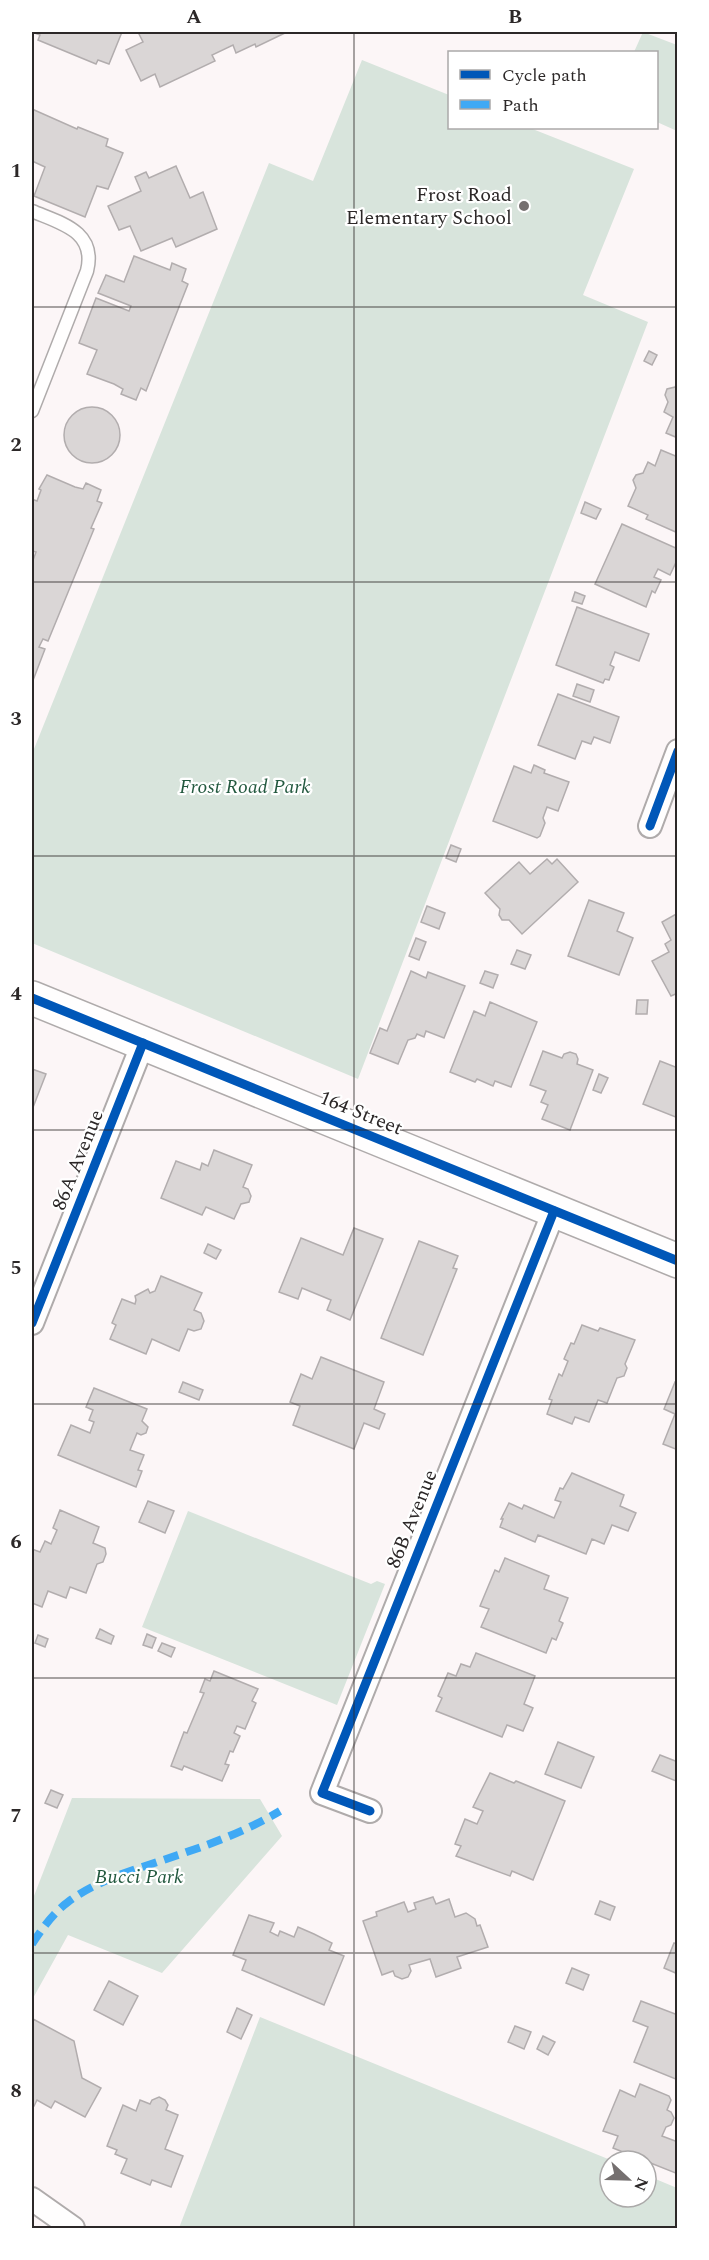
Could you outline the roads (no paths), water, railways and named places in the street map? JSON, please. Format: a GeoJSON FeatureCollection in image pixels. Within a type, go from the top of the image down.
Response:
{"type":"FeatureCollection","features":[{"type":"Feature","properties":{"kind":"street"},"geometry":{"type":"LineString","coordinates":[[650,826],[678,752]]}},
{"type":"Feature","properties":{"kind":"street","name":"164 Street"},"geometry":{"type":"LineString","coordinates":[[32,998],[678,1261]]}},
{"type":"Feature","properties":{"kind":"street","name":"86A Avenue"},"geometry":{"type":"LineString","coordinates":[[32,1323],[143,1043]]}},
{"type":"Feature","properties":{"kind":"street","name":"86B Avenue"},"geometry":{"type":"LineString","coordinates":[[370,1811],[322,1793],[554,1211]]}},
{"type":"Feature","properties":{"kind":"street"},"geometry":{"type":"LineString","coordinates":[[32,2199],[73,2229]]}},
{"type":"Feature","properties":{"kind":"lane"},"geometry":{"type":"LineString","coordinates":[[32,211],[76,232],[85,243],[90,257],[87,271],[32,411]]}},
{"type":"Feature","properties":{"kind":"place","name":"Frost Road Elementary School"},"geometry":{"type":"Point","coordinates":[524,206]}},
{"type":"Feature","properties":{"kind":"park label","name":"Frost Road Park"},"geometry":{"type":"Point","coordinates":[245,787]}},
{"type":"Feature","properties":{"kind":"park label","name":"Bucci Park"},"geometry":{"type":"Point","coordinates":[139,1877]}}]}
